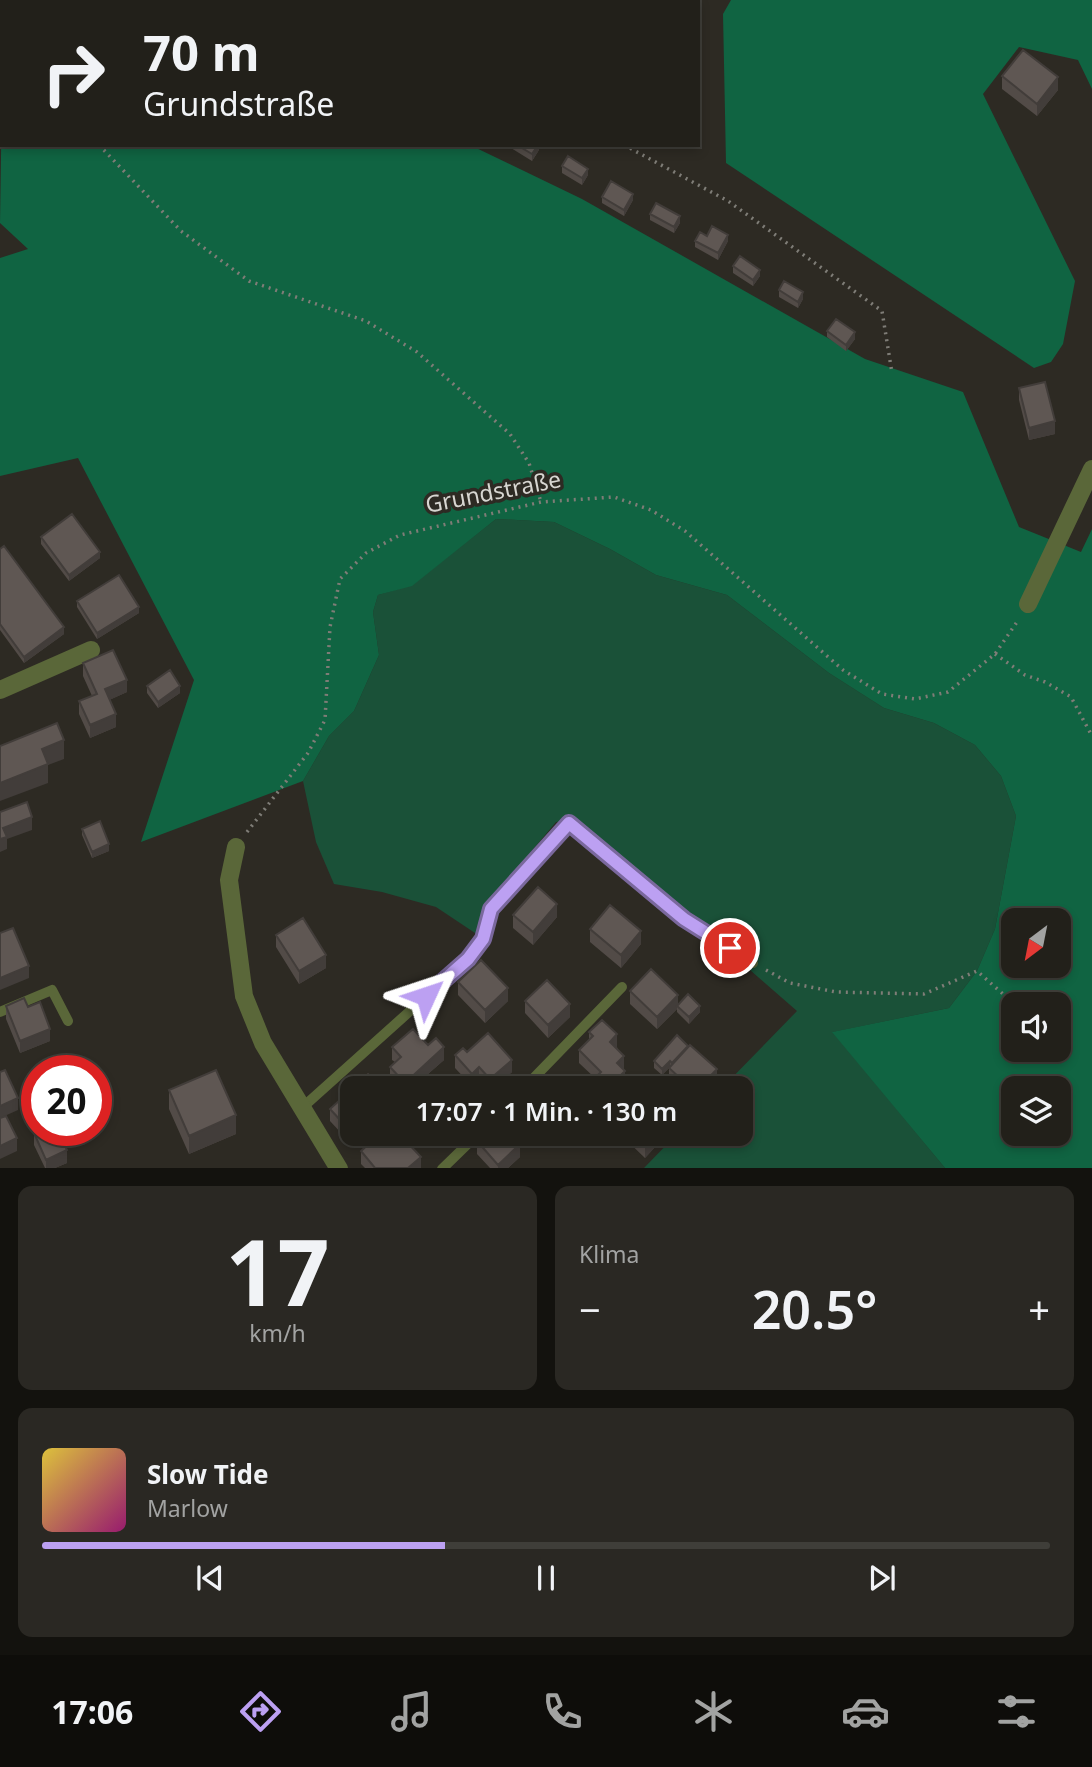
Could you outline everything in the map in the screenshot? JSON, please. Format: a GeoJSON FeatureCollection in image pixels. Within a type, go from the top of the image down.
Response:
{"type":"FeatureCollection","features":[{"type":"Feature","properties":{"kind":"street"},"geometry":{"type":"LineString","coordinates":[[1028,604],[1092,469]]}},
{"type":"Feature","properties":{"kind":"street"},"geometry":{"type":"LineString","coordinates":[[0,690],[91,650]]}},
{"type":"Feature","properties":{"kind":"street"},"geometry":{"type":"LineString","coordinates":[[236,847],[229,880],[244,996],[263,1043],[339,1168]]}},
{"type":"Feature","properties":{"kind":"lane"},"geometry":{"type":"LineString","coordinates":[[303,1107],[468,959],[483,939],[491,909],[569,823],[684,919],[752,963]]}},
{"type":"Feature","properties":{"kind":"lane"},"geometry":{"type":"LineString","coordinates":[[536,1076],[622,987]]}},
{"type":"Feature","properties":{"kind":"lane"},"geometry":{"type":"LineString","coordinates":[[0,1013],[52,990],[68,1021]]}},
{"type":"Feature","properties":{"kind":"lane"},"geometry":{"type":"LineString","coordinates":[[442,1168],[465,1146]]}},
{"type":"Feature","properties":{"kind":"path"},"geometry":{"type":"LineString","coordinates":[[101,147],[181,231],[249,281],[366,321],[417,352],[510,434],[530,463],[541,502]]}},
{"type":"Feature","properties":{"kind":"path"},"geometry":{"type":"LineString","coordinates":[[628,147],[728,201],[882,311],[892,373]]}},
{"type":"Feature","properties":{"kind":"path","name":"Grundstraße"},"geometry":{"type":"LineString","coordinates":[[236,847],[308,753],[325,720],[330,627],[340,579],[366,553],[400,535],[541,502],[614,498],[651,510],[685,531],[842,670],[882,694],[915,699],[948,692],[995,654],[1028,604]]}},
{"type":"Feature","properties":{"kind":"path"},"geometry":{"type":"LineString","coordinates":[[995,654],[1025,675],[1045,682],[1071,697],[1092,736]]}},
{"type":"Feature","properties":{"kind":"path"},"geometry":{"type":"LineString","coordinates":[[752,963],[790,983],[836,992],[925,994],[977,971],[1001,992]]}},
{"type":"Feature","properties":{"kind":"green space"},"geometry":{"type":"Polygon","coordinates":[[[731,0],[1092,0],[1092,89],[1078,60],[1019,47],[983,94],[1075,281],[1063,344],[1051,362],[1034,368],[726,163],[723,14],[731,0]]]}},
{"type":"Feature","properties":{"kind":"green space"},"geometry":{"type":"Polygon","coordinates":[[[1,147],[474,147],[582,199],[865,359],[963,392],[1019,527],[1081,552],[1092,529],[1092,1168],[945,1168],[832,1032],[949,1008],[977,971],[995,929],[1016,816],[1001,776],[975,745],[934,723],[884,708],[829,673],[727,595],[656,575],[554,522],[496,519],[412,586],[378,595],[373,612],[379,655],[354,711],[329,736],[303,781],[141,842],[194,680],[78,458],[0,476],[0,258],[28,249],[0,223],[1,147]]]}},
{"type":"Feature","properties":{"kind":"green space"},"geometry":{"type":"Polygon","coordinates":[[[496,519],[554,522],[656,575],[727,595],[829,673],[884,708],[934,723],[975,745],[1001,776],[1016,816],[995,929],[977,971],[949,1008],[833,1032],[945,1168],[644,1168],[665,1146],[753,1146],[753,1076],[734,1076],[797,1011],[577,819],[556,822],[488,903],[478,935],[436,907],[382,892],[334,884],[316,842],[303,781],[329,736],[354,711],[379,655],[373,612],[378,595],[412,585],[496,519]]]}},
{"type":"Feature","properties":{"kind":"building"},"geometry":{"type":"Polygon","coordinates":[[[1023,50],[1058,77],[1037,104],[1002,76],[1023,50]]]}},
{"type":"Feature","properties":{"kind":"building"},"geometry":{"type":"Polygon","coordinates":[[[520,147],[537,147],[532,154],[520,147]]]}},
{"type":"Feature","properties":{"kind":"building"},"geometry":{"type":"Polygon","coordinates":[[[568,156],[588,169],[582,178],[562,166],[568,156]]]}},
{"type":"Feature","properties":{"kind":"building"},"geometry":{"type":"Polygon","coordinates":[[[611,181],[633,194],[624,210],[602,197],[611,181]]]}},
{"type":"Feature","properties":{"kind":"building"},"geometry":{"type":"Polygon","coordinates":[[[656,203],[680,216],[674,227],[650,214],[656,203]]]}},
{"type":"Feature","properties":{"kind":"building"},"geometry":{"type":"Polygon","coordinates":[[[712,226],[728,235],[718,253],[695,241],[700,232],[707,236],[712,226]]]}},
{"type":"Feature","properties":{"kind":"building"},"geometry":{"type":"Polygon","coordinates":[[[740,256],[760,270],[753,280],[733,266],[740,256]]]}},
{"type":"Feature","properties":{"kind":"building"},"geometry":{"type":"Polygon","coordinates":[[[784,281],[803,292],[798,302],[779,290],[784,281]]]}},
{"type":"Feature","properties":{"kind":"building"},"geometry":{"type":"Polygon","coordinates":[[[836,319],[855,332],[846,345],[827,331],[836,319]]]}},
{"type":"Feature","properties":{"kind":"building"},"geometry":{"type":"Polygon","coordinates":[[[1045,382],[1055,421],[1029,428],[1019,388],[1045,382]]]}},
{"type":"Feature","properties":{"kind":"building"},"geometry":{"type":"Polygon","coordinates":[[[72,514],[100,552],[69,575],[41,537],[72,514]]]}},
{"type":"Feature","properties":{"kind":"building"},"geometry":{"type":"Polygon","coordinates":[[[4,546],[64,627],[24,657],[0,624],[0,549],[4,546]]]}},
{"type":"Feature","properties":{"kind":"building"},"geometry":{"type":"Polygon","coordinates":[[[119,575],[139,607],[97,633],[77,601],[119,575]]]}},
{"type":"Feature","properties":{"kind":"building"},"geometry":{"type":"Polygon","coordinates":[[[113,650],[127,680],[105,689],[116,714],[90,725],[79,701],[97,694],[83,663],[113,650]]]}},
{"type":"Feature","properties":{"kind":"building"},"geometry":{"type":"Polygon","coordinates":[[[170,670],[180,686],[158,702],[147,686],[170,670]]]}},
{"type":"Feature","properties":{"kind":"building"},"geometry":{"type":"Polygon","coordinates":[[[57,723],[64,740],[42,749],[48,764],[0,783],[0,746],[57,723]]]}},
{"type":"Feature","properties":{"kind":"building"},"geometry":{"type":"Polygon","coordinates":[[[27,802],[32,817],[3,828],[7,837],[0,839],[0,812],[27,802]]]}},
{"type":"Feature","properties":{"kind":"building"},"geometry":{"type":"Polygon","coordinates":[[[100,821],[109,844],[92,852],[82,829],[100,821]]]}},
{"type":"Feature","properties":{"kind":"building"},"geometry":{"type":"Polygon","coordinates":[[[538,887],[557,904],[533,932],[513,915],[538,887]]]}},
{"type":"Feature","properties":{"kind":"building"},"geometry":{"type":"Polygon","coordinates":[[[610,905],[641,931],[621,955],[590,929],[610,905]]]}},
{"type":"Feature","properties":{"kind":"building"},"geometry":{"type":"Polygon","coordinates":[[[303,918],[326,955],[299,971],[276,935],[303,918]]]}},
{"type":"Feature","properties":{"kind":"building"},"geometry":{"type":"Polygon","coordinates":[[[13,928],[29,966],[0,978],[0,933],[13,928]]]}},
{"type":"Feature","properties":{"kind":"building"},"geometry":{"type":"Polygon","coordinates":[[[481,960],[508,988],[485,1010],[458,982],[481,960]]]}},
{"type":"Feature","properties":{"kind":"building"},"geometry":{"type":"Polygon","coordinates":[[[651,969],[678,995],[657,1017],[630,991],[651,969]]]}},
{"type":"Feature","properties":{"kind":"building"},"geometry":{"type":"Polygon","coordinates":[[[547,980],[570,1004],[548,1025],[525,1001],[547,980]]]}},
{"type":"Feature","properties":{"kind":"building"},"geometry":{"type":"Polygon","coordinates":[[[688,994],[700,1006],[689,1017],[677,1006],[688,994]]]}},
{"type":"Feature","properties":{"kind":"building"},"geometry":{"type":"Polygon","coordinates":[[[24,998],[28,1007],[40,1002],[50,1029],[20,1041],[6,1006],[24,998]]]}},
{"type":"Feature","properties":{"kind":"building"},"geometry":{"type":"Polygon","coordinates":[[[602,1020],[617,1034],[610,1042],[624,1056],[617,1063],[625,1071],[620,1076],[597,1076],[601,1072],[579,1050],[593,1036],[589,1032],[602,1020]]]}},
{"type":"Feature","properties":{"kind":"building"},"geometry":{"type":"Polygon","coordinates":[[[413,1029],[428,1045],[436,1038],[444,1047],[413,1076],[398,1076],[390,1067],[401,1057],[392,1047],[413,1029]]]}},
{"type":"Feature","properties":{"kind":"building"},"geometry":{"type":"Polygon","coordinates":[[[488,1033],[512,1060],[493,1076],[487,1076],[479,1067],[472,1074],[455,1055],[463,1048],[467,1052],[488,1033]]]}},
{"type":"Feature","properties":{"kind":"building"},"geometry":{"type":"Polygon","coordinates":[[[677,1035],[688,1046],[672,1063],[670,1061],[662,1069],[654,1061],[677,1035]]]}},
{"type":"Feature","properties":{"kind":"building"},"geometry":{"type":"Polygon","coordinates":[[[690,1045],[717,1069],[710,1076],[678,1076],[669,1068],[690,1045]]]}},
{"type":"Feature","properties":{"kind":"building"},"geometry":{"type":"Polygon","coordinates":[[[5,1070],[18,1098],[0,1106],[0,1072],[5,1070]]]}},
{"type":"Feature","properties":{"kind":"building"},"geometry":{"type":"Polygon","coordinates":[[[216,1070],[236,1115],[189,1136],[169,1090],[216,1070]]]}},
{"type":"Feature","properties":{"kind":"building"},"geometry":{"type":"Polygon","coordinates":[[[340,1100],[340,1120],[330,1109],[340,1100]]]}},
{"type":"Feature","properties":{"kind":"building"},"geometry":{"type":"Polygon","coordinates":[[[6,1116],[17,1138],[0,1146],[0,1118],[6,1116]]]}},
{"type":"Feature","properties":{"kind":"building"},"geometry":{"type":"Polygon","coordinates":[[[40,1146],[65,1146],[67,1150],[46,1160],[40,1146]]]}},
{"type":"Feature","properties":{"kind":"building"},"geometry":{"type":"Polygon","coordinates":[[[367,1146],[411,1146],[421,1157],[408,1168],[375,1168],[361,1151],[367,1146]]]}},
{"type":"Feature","properties":{"kind":"building"},"geometry":{"type":"Polygon","coordinates":[[[481,1146],[518,1146],[498,1165],[481,1146]]]}},
{"type":"Feature","properties":{"kind":"route"},"geometry":{"type":"LineString","coordinates":[[426,996],[468,959],[483,939],[491,909],[569,823],[605,850],[684,919],[730,948]]}}]}
